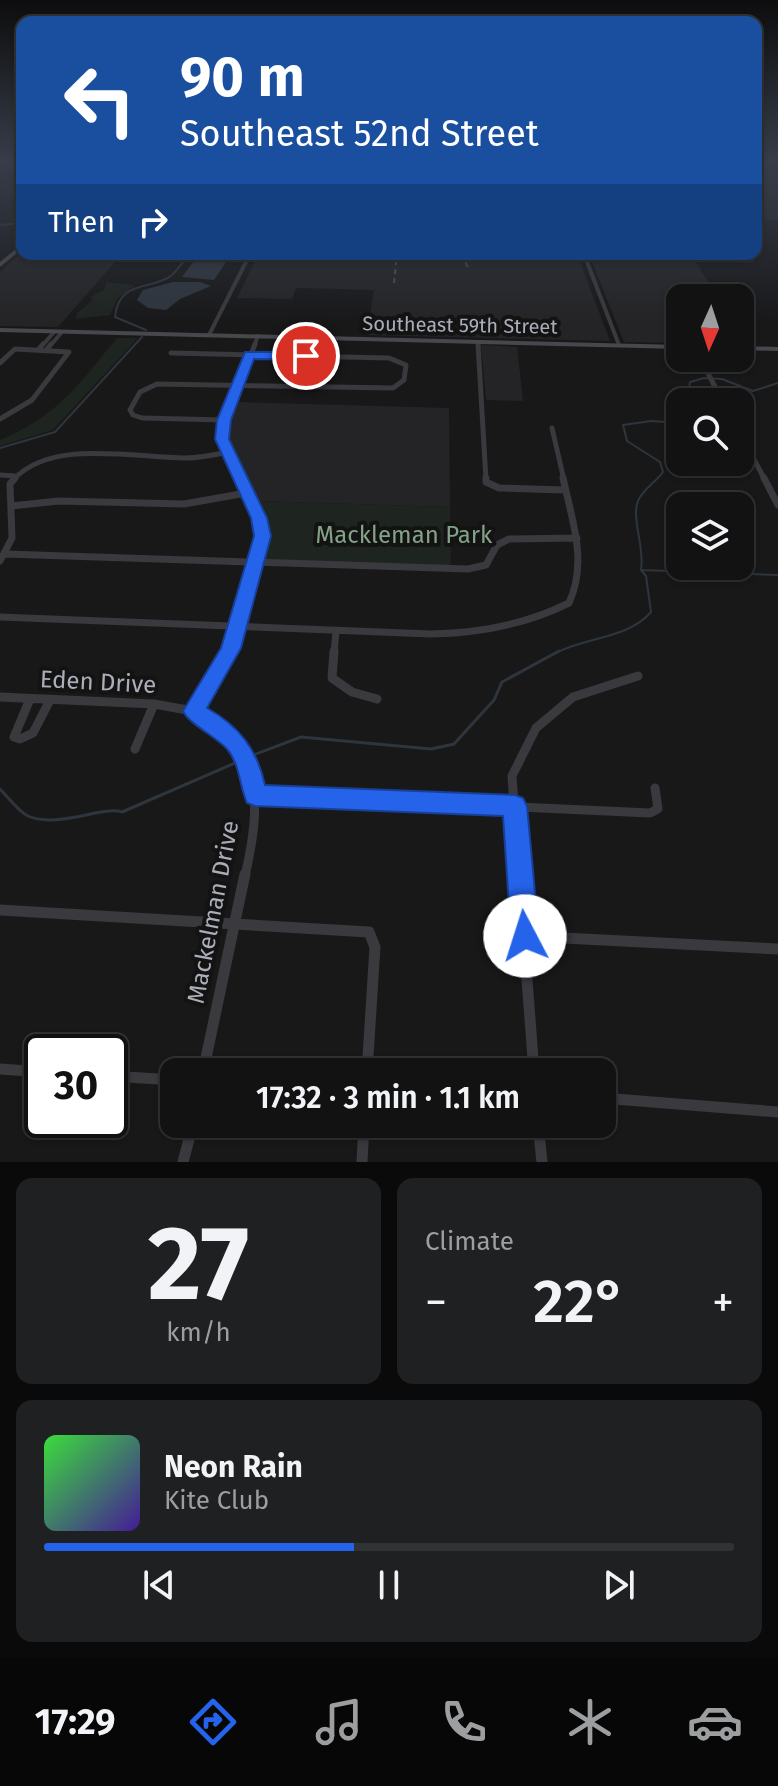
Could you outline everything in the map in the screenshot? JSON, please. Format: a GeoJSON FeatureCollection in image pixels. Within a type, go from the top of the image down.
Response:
{"type":"FeatureCollection","features":[{"type":"Feature","properties":{"kind":"main road"},"geometry":{"type":"LineString","coordinates":[[0,265],[16,251]]}},
{"type":"Feature","properties":{"kind":"main road","name":"Southeast 59th Street"},"geometry":{"type":"LineString","coordinates":[[0,330],[666,347]]}},
{"type":"Feature","properties":{"kind":"main road"},"geometry":{"type":"LineString","coordinates":[[754,348],[778,349]]}},
{"type":"Feature","properties":{"kind":"street"},"geometry":{"type":"LineString","coordinates":[[209,335],[247,260]]}},
{"type":"Feature","properties":{"kind":"street"},"geometry":{"type":"LineString","coordinates":[[586,260],[619,345]]}},
{"type":"Feature","properties":{"kind":"street"},"geometry":{"type":"LineString","coordinates":[[38,350],[58,332]]}},
{"type":"Feature","properties":{"kind":"street"},"geometry":{"type":"LineString","coordinates":[[46,350],[58,332]]}},
{"type":"Feature","properties":{"kind":"street"},"geometry":{"type":"LineString","coordinates":[[193,711],[221,671],[238,626],[263,531],[221,434],[258,336]]}},
{"type":"Feature","properties":{"kind":"street"},"geometry":{"type":"LineString","coordinates":[[478,342],[486,476],[491,486],[564,490]]}},
{"type":"Feature","properties":{"kind":"street"},"geometry":{"type":"LineString","coordinates":[[0,363],[13,350],[69,352],[32,400],[0,419]]}},
{"type":"Feature","properties":{"kind":"street"},"geometry":{"type":"LineString","coordinates":[[171,353],[389,358],[403,362],[406,369],[399,386],[368,388],[163,383],[144,389],[130,408],[131,413],[142,418],[224,420]]}},
{"type":"Feature","properties":{"kind":"street"},"geometry":{"type":"LineString","coordinates":[[0,617],[465,634],[516,624],[569,603],[577,586],[577,538],[552,428]]}},
{"type":"Feature","properties":{"kind":"street"},"geometry":{"type":"LineString","coordinates":[[0,561],[12,538],[10,484],[15,476],[34,462],[58,456],[187,458],[228,452]]}},
{"type":"Feature","properties":{"kind":"street"},"geometry":{"type":"LineString","coordinates":[[754,459],[778,505]]}},
{"type":"Feature","properties":{"kind":"street"},"geometry":{"type":"LineString","coordinates":[[0,475],[15,476]]}},
{"type":"Feature","properties":{"kind":"street"},"geometry":{"type":"LineString","coordinates":[[767,483],[778,483]]}},
{"type":"Feature","properties":{"kind":"street"},"geometry":{"type":"LineString","coordinates":[[11,506],[59,501],[184,504],[246,493]]}},
{"type":"Feature","properties":{"kind":"street"},"geometry":{"type":"LineString","coordinates":[[5,554],[473,569],[486,565],[497,545],[509,539],[577,538]]}},
{"type":"Feature","properties":{"kind":"street"},"geometry":{"type":"LineString","coordinates":[[336,631],[332,678],[352,692],[377,699]]}},
{"type":"Feature","properties":{"kind":"street"},"geometry":{"type":"LineString","coordinates":[[533,1058],[512,776],[536,728],[547,716],[573,697],[638,676]]}},
{"type":"Feature","properties":{"kind":"street","name":"Eden Drive"},"geometry":{"type":"LineString","coordinates":[[0,697],[154,704],[193,711]]}},
{"type":"Feature","properties":{"kind":"street"},"geometry":{"type":"LineString","coordinates":[[30,699],[14,731],[14,737],[20,739],[33,733],[50,700]]}},
{"type":"Feature","properties":{"kind":"street"},"geometry":{"type":"LineString","coordinates":[[135,749],[154,704]]}},
{"type":"Feature","properties":{"kind":"street","name":"Mackelman Drive"},"geometry":{"type":"LineString","coordinates":[[193,711],[224,730],[246,760],[255,795],[252,838],[206,1058]]}},
{"type":"Feature","properties":{"kind":"street"},"geometry":{"type":"LineString","coordinates":[[255,795],[650,813],[658,809],[655,788]]}},
{"type":"Feature","properties":{"kind":"street"},"geometry":{"type":"LineString","coordinates":[[0,910],[361,930],[373,936],[375,952],[368,1058]]}},
{"type":"Feature","properties":{"kind":"street"},"geometry":{"type":"LineString","coordinates":[[525,936],[778,949]]}},
{"type":"Feature","properties":{"kind":"street"},"geometry":{"type":"LineString","coordinates":[[0,1069],[24,1071]]}},
{"type":"Feature","properties":{"kind":"street"},"geometry":{"type":"LineString","coordinates":[[128,1077],[160,1079]]}},
{"type":"Feature","properties":{"kind":"street"},"geometry":{"type":"LineString","coordinates":[[616,1099],[778,1112]]}},
{"type":"Feature","properties":{"kind":"street"},"geometry":{"type":"LineString","coordinates":[[183,1162],[189,1138]]}},
{"type":"Feature","properties":{"kind":"street"},"geometry":{"type":"LineString","coordinates":[[362,1162],[363,1138]]}},
{"type":"Feature","properties":{"kind":"street"},"geometry":{"type":"LineString","coordinates":[[539,1138],[542,1162]]}},
{"type":"Feature","properties":{"kind":"shaded area"},"geometry":{"type":"Polygon","coordinates":[[[762,214],[778,214],[778,220],[762,220],[762,214]]]}},
{"type":"Feature","properties":{"kind":"shaded area"},"geometry":{"type":"Polygon","coordinates":[[[16,257],[16,260],[117,260],[58,327],[0,326],[0,272],[16,257]]]}},
{"type":"Feature","properties":{"kind":"shaded area"},"geometry":{"type":"Polygon","coordinates":[[[256,260],[579,260],[610,341],[367,335],[374,290],[296,288],[292,299],[237,298],[256,260]]]}},
{"type":"Feature","properties":{"kind":"shaded area"},"geometry":{"type":"Polygon","coordinates":[[[591,260],[752,260],[754,263],[696,262],[709,284],[666,284],[666,343],[624,342],[591,260]]]}},
{"type":"Feature","properties":{"kind":"shaded area"},"geometry":{"type":"Polygon","coordinates":[[[194,261],[226,262],[214,280],[182,277],[194,261]]]}},
{"type":"Feature","properties":{"kind":"shaded area"},"geometry":{"type":"Polygon","coordinates":[[[173,282],[200,282],[211,286],[180,299],[166,310],[148,308],[137,300],[143,290],[173,282]]]}},
{"type":"Feature","properties":{"kind":"shaded area"},"geometry":{"type":"Polygon","coordinates":[[[481,345],[517,347],[523,401],[486,400],[481,345]]]}},
{"type":"Feature","properties":{"kind":"shaded area"},"geometry":{"type":"Polygon","coordinates":[[[235,402],[449,408],[450,507],[258,501],[225,434],[235,402]]]}},
{"type":"Feature","properties":{"kind":"green space"},"geometry":{"type":"Polygon","coordinates":[[[106,282],[135,285],[117,299],[110,315],[76,319],[77,313],[92,301],[91,296],[104,290],[106,282]]]}},
{"type":"Feature","properties":{"kind":"green space"},"geometry":{"type":"Polygon","coordinates":[[[117,338],[138,338],[53,430],[0,446],[0,440],[38,420],[66,397],[117,338]]]}},
{"type":"Feature","properties":{"kind":"green space","name":"Mackleman Park"},"geometry":{"type":"Polygon","coordinates":[[[258,501],[450,507],[451,566],[266,560],[262,554],[267,531],[258,501]]]}},
{"type":"Feature","properties":{"kind":"waterway"},"geometry":{"type":"LineString","coordinates":[[0,225],[16,224]]}},
{"type":"Feature","properties":{"kind":"waterway"},"geometry":{"type":"LineString","coordinates":[[146,330],[115,317],[123,296],[138,287],[164,280],[185,260]]}},
{"type":"Feature","properties":{"kind":"waterway"},"geometry":{"type":"LineString","coordinates":[[0,448],[55,432],[142,337]]}},
{"type":"Feature","properties":{"kind":"waterway"},"geometry":{"type":"LineString","coordinates":[[689,388],[690,382],[704,378],[722,379],[745,388]]}},
{"type":"Feature","properties":{"kind":"waterway"},"geometry":{"type":"LineString","coordinates":[[754,391],[778,383]]}},
{"type":"Feature","properties":{"kind":"waterway"},"geometry":{"type":"LineString","coordinates":[[556,653],[631,628],[651,612],[646,576],[641,570],[636,508],[643,493],[663,472],[660,462],[627,441],[623,425],[666,422]]}},
{"type":"Feature","properties":{"kind":"waterway"},"geometry":{"type":"LineString","coordinates":[[642,570],[778,575]]}},
{"type":"Feature","properties":{"kind":"waterway"},"geometry":{"type":"LineString","coordinates":[[248,757],[301,737],[431,749],[454,744],[494,700],[502,682],[559,651]]}},
{"type":"Feature","properties":{"kind":"waterway"},"geometry":{"type":"LineString","coordinates":[[0,789],[28,816],[66,819],[122,812],[242,760]]}},
{"type":"Feature","properties":{"kind":"railway"},"geometry":{"type":"LineString","coordinates":[[394,283],[396,260]]}},
{"type":"Feature","properties":{"kind":"railway"},"geometry":{"type":"LineString","coordinates":[[465,260],[468,268]]}},
{"type":"Feature","properties":{"kind":"route"},"geometry":{"type":"LineString","coordinates":[[306,356],[250,355],[224,420],[222,439],[259,518],[263,536],[231,648],[221,671],[193,711],[218,725],[237,744],[249,766],[255,795],[515,806],[525,936]]}}]}
